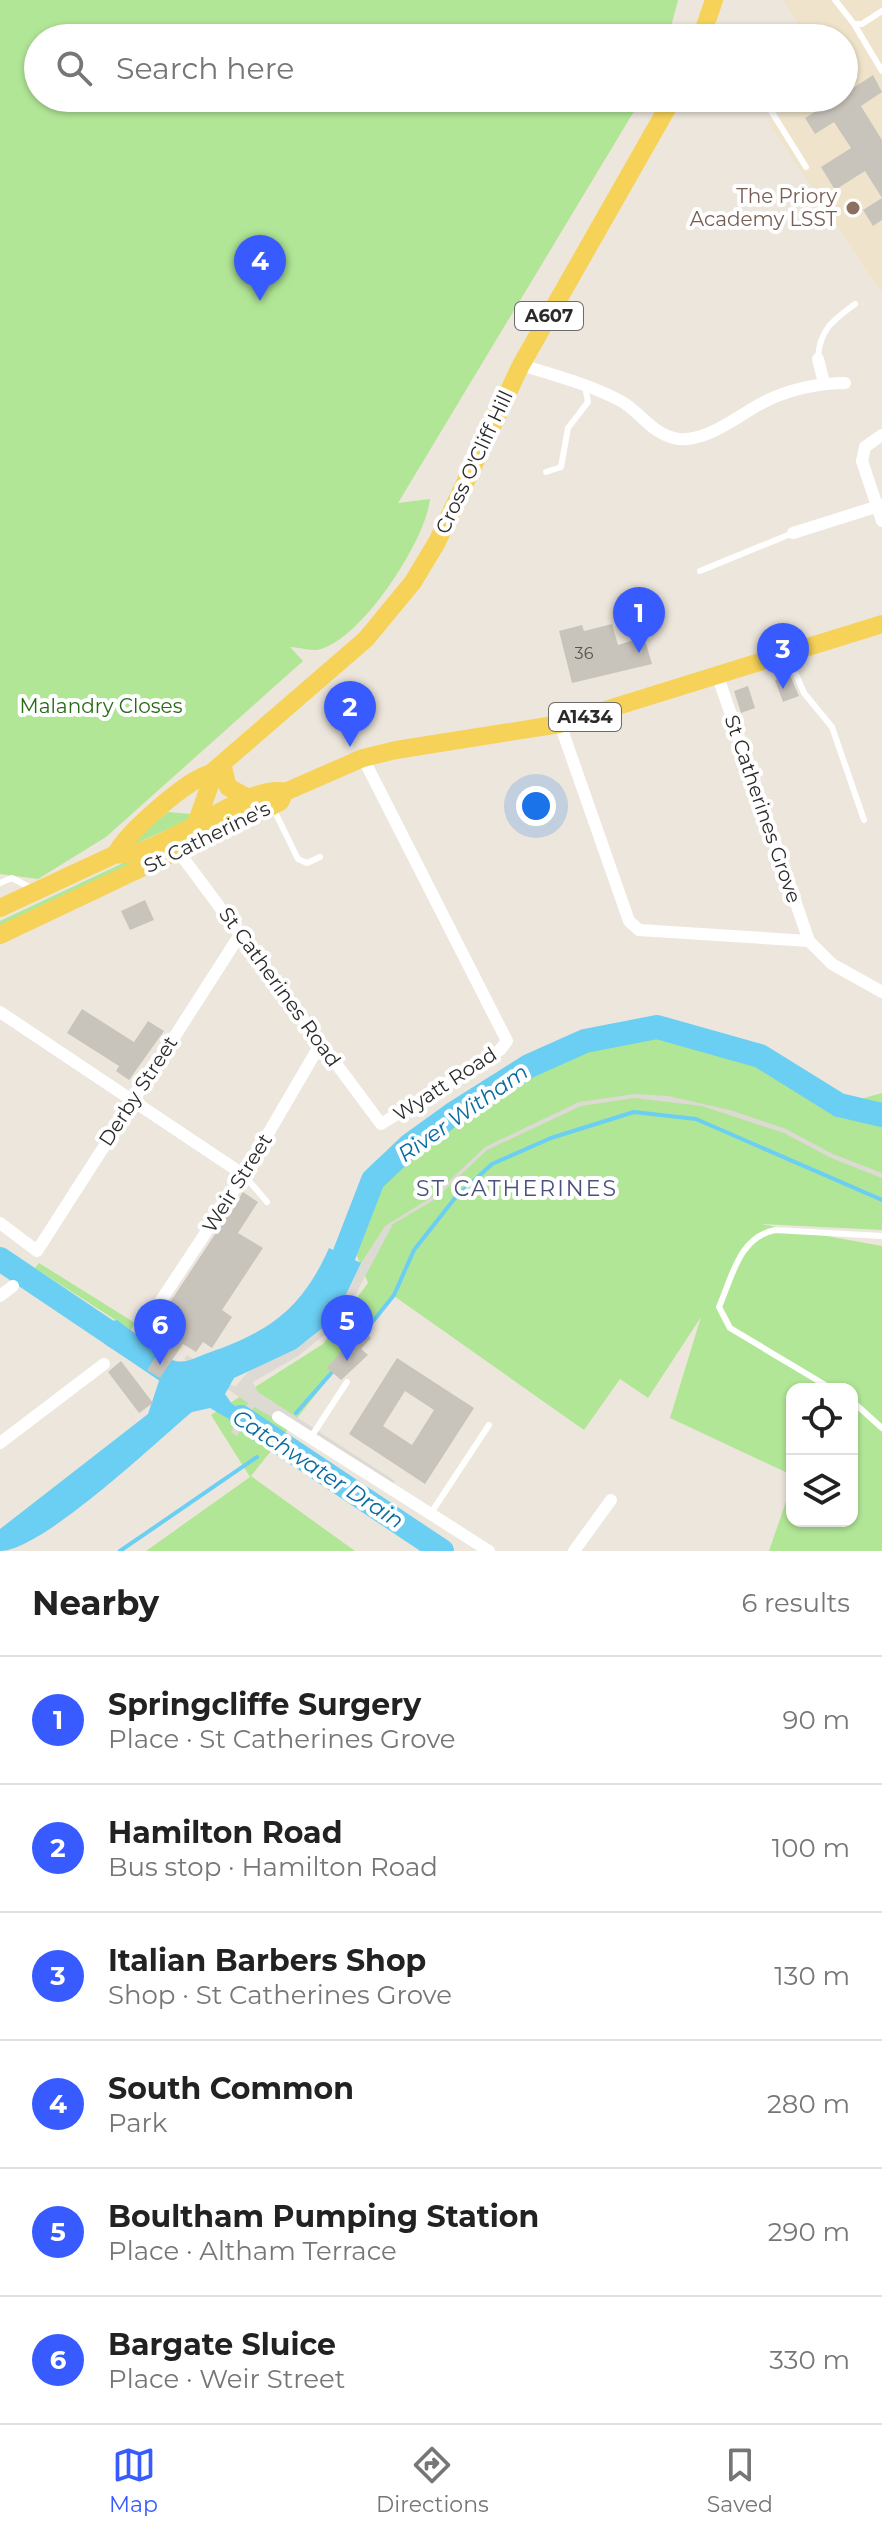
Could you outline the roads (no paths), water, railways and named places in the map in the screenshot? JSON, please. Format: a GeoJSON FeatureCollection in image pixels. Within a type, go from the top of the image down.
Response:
{"type":"FeatureCollection","features":[{"type":"Feature","properties":{"kind":"main road"},"geometry":{"type":"LineString","coordinates":[[707,24],[714,0]]}},
{"type":"Feature","properties":{"kind":"main road","name":"Cross O'Cliff Hill"},"geometry":{"type":"LineString","coordinates":[[216,769],[366,639],[413,582],[437,542],[521,365],[665,112]]}},
{"type":"Feature","properties":{"kind":"main road","name":"A1434"},"geometry":{"type":"LineString","coordinates":[[279,799],[363,758],[560,724],[882,624]]}},
{"type":"Feature","properties":{"kind":"main road"},"geometry":{"type":"LineString","coordinates":[[216,769],[228,787],[248,798]]}},
{"type":"Feature","properties":{"kind":"main road"},"geometry":{"type":"LineString","coordinates":[[181,850],[196,824],[216,769]]}},
{"type":"Feature","properties":{"kind":"main road","name":"St Catherine's"},"geometry":{"type":"LineString","coordinates":[[116,854],[119,847],[188,785],[216,769]]}},
{"type":"Feature","properties":{"kind":"main road","name":"St Catherine's"},"geometry":{"type":"LineString","coordinates":[[0,908],[116,854],[124,855],[273,788],[279,799],[181,850],[0,935]]}},
{"type":"Feature","properties":{"kind":"street"},"geometry":{"type":"LineString","coordinates":[[818,359],[824,383]]}},
{"type":"Feature","properties":{"kind":"street"},"geometry":{"type":"LineString","coordinates":[[521,365],[584,383],[623,402],[654,431],[681,439],[708,433],[771,398],[824,383],[845,383]]}},
{"type":"Feature","properties":{"kind":"street"},"geometry":{"type":"LineString","coordinates":[[882,435],[865,447],[862,461],[880,505],[882,521]]}},
{"type":"Feature","properties":{"kind":"street"},"geometry":{"type":"LineString","coordinates":[[793,533],[880,505]]}},
{"type":"Feature","properties":{"kind":"street","name":"St Catherines Grove"},"geometry":{"type":"LineString","coordinates":[[718,677],[809,941],[832,964],[882,992]]}},
{"type":"Feature","properties":{"kind":"street"},"geometry":{"type":"LineString","coordinates":[[560,724],[629,921],[639,930],[809,941]]}},
{"type":"Feature","properties":{"kind":"street","name":"Wyatt Road"},"geometry":{"type":"LineString","coordinates":[[363,758],[507,1041],[500,1050],[381,1124]]}},
{"type":"Feature","properties":{"kind":"street","name":"St Catherines Road"},"geometry":{"type":"LineString","coordinates":[[181,850],[381,1124]]}},
{"type":"Feature","properties":{"kind":"street","name":"Derby Street"},"geometry":{"type":"LineString","coordinates":[[0,1223],[37,1251],[241,933]]}},
{"type":"Feature","properties":{"kind":"street"},"geometry":{"type":"LineString","coordinates":[[0,1012],[244,1175]]}},
{"type":"Feature","properties":{"kind":"street","name":"Weir Street"},"geometry":{"type":"LineString","coordinates":[[148,1320],[244,1175],[321,1043]]}},
{"type":"Feature","properties":{"kind":"street"},"geometry":{"type":"LineString","coordinates":[[0,1296],[13,1286]]}},
{"type":"Feature","properties":{"kind":"street"},"geometry":{"type":"LineString","coordinates":[[0,1443],[104,1364]]}},
{"type":"Feature","properties":{"kind":"street"},"geometry":{"type":"LineString","coordinates":[[278,1417],[489,1551]]}},
{"type":"Feature","properties":{"kind":"street"},"geometry":{"type":"LineString","coordinates":[[574,1551],[611,1500]]}},
{"type":"Feature","properties":{"kind":"lane"},"geometry":{"type":"LineString","coordinates":[[835,0],[854,24],[862,24],[882,11]]}},
{"type":"Feature","properties":{"kind":"lane"},"geometry":{"type":"LineString","coordinates":[[709,19],[713,24]]}},
{"type":"Feature","properties":{"kind":"lane"},"geometry":{"type":"LineString","coordinates":[[858,31],[882,71]]}},
{"type":"Feature","properties":{"kind":"lane"},"geometry":{"type":"LineString","coordinates":[[772,112],[806,167]]}},
{"type":"Feature","properties":{"kind":"lane"},"geometry":{"type":"LineString","coordinates":[[818,359],[819,342],[829,323],[855,304]]}},
{"type":"Feature","properties":{"kind":"lane"},"geometry":{"type":"LineString","coordinates":[[546,472],[561,467],[568,428],[588,402],[584,383]]}},
{"type":"Feature","properties":{"kind":"lane"},"geometry":{"type":"LineString","coordinates":[[700,571],[793,533]]}},
{"type":"Feature","properties":{"kind":"lane"},"geometry":{"type":"LineString","coordinates":[[786,653],[804,693],[832,727],[864,820]]}},
{"type":"Feature","properties":{"kind":"lane"},"geometry":{"type":"LineString","coordinates":[[279,799],[298,859],[307,863],[320,857]]}},
{"type":"Feature","properties":{"kind":"lane"},"geometry":{"type":"LineString","coordinates":[[0,883],[12,878],[36,890]]}},
{"type":"Feature","properties":{"kind":"lane"},"geometry":{"type":"LineString","coordinates":[[244,1175],[267,1202]]}},
{"type":"Feature","properties":{"kind":"lane"},"geometry":{"type":"LineString","coordinates":[[822,1383],[730,1328],[719,1307],[745,1246],[761,1233],[775,1230],[882,1236]]}},
{"type":"Feature","properties":{"kind":"lane"},"geometry":{"type":"LineString","coordinates":[[311,1437],[347,1382]]}},
{"type":"Feature","properties":{"kind":"lane"},"geometry":{"type":"LineString","coordinates":[[858,1406],[882,1428]]}},
{"type":"Feature","properties":{"kind":"lane"},"geometry":{"type":"LineString","coordinates":[[431,1513],[489,1425]]}},
{"type":"Feature","properties":{"kind":"water"},"geometry":{"type":"Polygon","coordinates":[[[329,1248],[361,1263],[335,1318],[296,1349],[234,1378],[225,1394],[232,1404],[271,1428],[265,1440],[210,1408],[192,1412],[70,1515],[43,1534],[0,1551],[0,1529],[148,1414],[160,1378],[173,1360],[181,1362],[195,1358],[266,1327],[281,1316],[307,1287],[329,1248]]]}},
{"type":"Feature","properties":{"kind":"water"},"geometry":{"type":"Polygon","coordinates":[[[117,1320],[159,1351],[147,1370],[106,1345],[91,1326],[117,1320]]]}},
{"type":"Feature","properties":{"kind":"waterway","name":"River Witham"},"geometry":{"type":"LineString","coordinates":[[332,1286],[373,1180],[410,1145],[453,1114],[529,1066],[585,1041],[657,1027],[760,1056],[839,1105],[882,1115]]}},
{"type":"Feature","properties":{"kind":"waterway"},"geometry":{"type":"LineString","coordinates":[[362,1335],[394,1295],[414,1250],[455,1198],[492,1164],[551,1138],[634,1112],[696,1119],[882,1200]]}},
{"type":"Feature","properties":{"kind":"waterway"},"geometry":{"type":"LineString","coordinates":[[0,1259],[180,1380]]}},
{"type":"Feature","properties":{"kind":"waterway"},"geometry":{"type":"LineString","coordinates":[[296,1413],[334,1370]]}},
{"type":"Feature","properties":{"kind":"waterway","name":"Catchwater Drain"},"geometry":{"type":"LineString","coordinates":[[241,1417],[442,1551]]}},
{"type":"Feature","properties":{"kind":"waterway"},"geometry":{"type":"LineString","coordinates":[[120,1551],[257,1457]]}},
{"type":"Feature","properties":{"kind":"place","name":"The Priory Academy LSST"},"geometry":{"type":"Point","coordinates":[853,208]}},
{"type":"Feature","properties":{"kind":"place","name":"South Common"},"geometry":{"type":"Point","coordinates":[260,301]}},
{"type":"Feature","properties":{"kind":"place","name":"Springcliffe Surgery"},"geometry":{"type":"Point","coordinates":[639,653]}},
{"type":"Feature","properties":{"kind":"place","name":"Italian Barbers Shop"},"geometry":{"type":"Point","coordinates":[783,689]}},
{"type":"Feature","properties":{"kind":"place","name":"Hamilton Road"},"geometry":{"type":"Point","coordinates":[350,747]}},
{"type":"Feature","properties":{"kind":"place","name":"Boultham Pumping Station"},"geometry":{"type":"Point","coordinates":[347,1361]}},
{"type":"Feature","properties":{"kind":"place","name":"Bargate Sluice"},"geometry":{"type":"Point","coordinates":[160,1365]}},
{"type":"Feature","properties":{"kind":"district","name":"ST CATHERINES"},"geometry":{"type":"Point","coordinates":[517,1188]}},
{"type":"Feature","properties":{"kind":"park label","name":"Malandry Closes"},"geometry":{"type":"Point","coordinates":[101,706]}}]}
